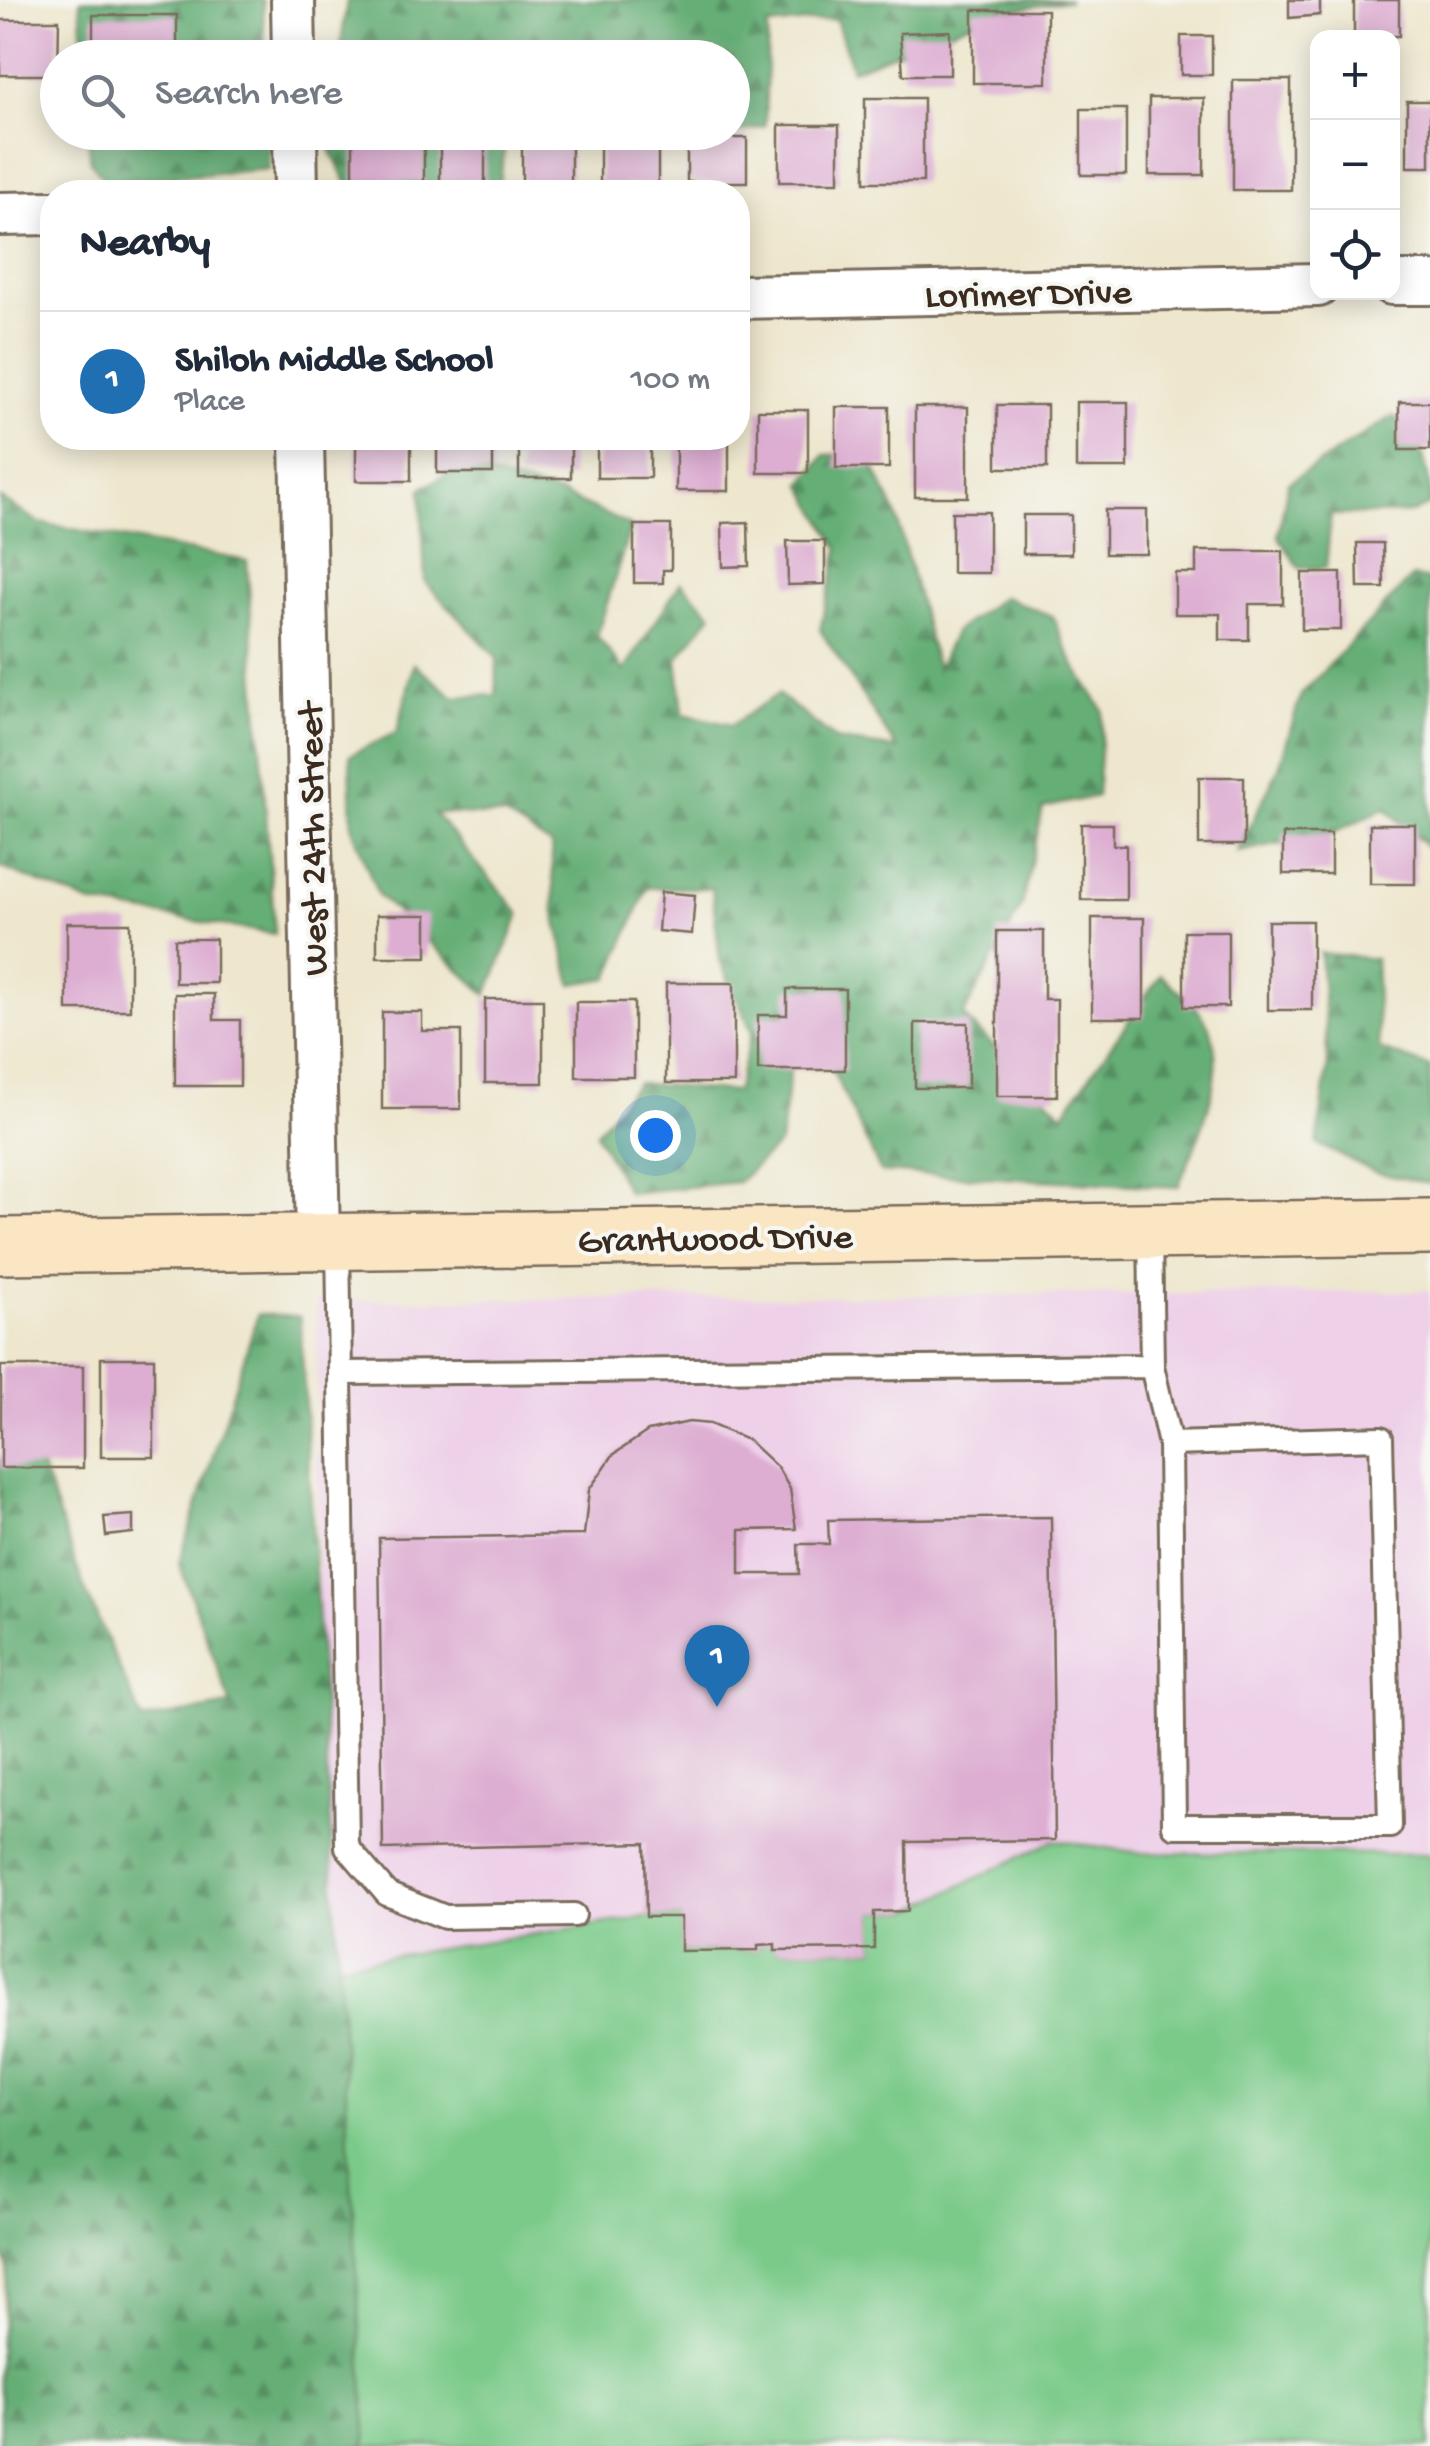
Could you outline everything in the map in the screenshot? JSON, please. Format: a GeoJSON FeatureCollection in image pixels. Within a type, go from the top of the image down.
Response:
{"type":"FeatureCollection","features":[{"type":"Feature","properties":{"kind":"street"},"geometry":{"type":"LineString","coordinates":[[293,0],[294,40]]}},
{"type":"Feature","properties":{"kind":"street"},"geometry":{"type":"LineString","coordinates":[[295,150],[296,180]]}},
{"type":"Feature","properties":{"kind":"street"},"geometry":{"type":"LineString","coordinates":[[0,214],[40,213]]}},
{"type":"Feature","properties":{"kind":"street"},"geometry":{"type":"LineString","coordinates":[[1400,283],[1430,282]]}},
{"type":"Feature","properties":{"kind":"street","name":"Lorimer Drive"},"geometry":{"type":"LineString","coordinates":[[750,297],[1310,285]]}},
{"type":"Feature","properties":{"kind":"street","name":"West 24th Street"},"geometry":{"type":"LineString","coordinates":[[302,450],[328,1241]]}},
{"type":"Feature","properties":{"kind":"street","name":"Grantwood Drive"},"geometry":{"type":"LineString","coordinates":[[0,1246],[1430,1227]]}},
{"type":"Feature","properties":{"kind":"lane"},"geometry":{"type":"LineString","coordinates":[[1150,1231],[1152,1366],[1170,1444],[1174,1826],[1390,1826],[1381,1438],[1170,1444]]}},
{"type":"Feature","properties":{"kind":"lane"},"geometry":{"type":"LineString","coordinates":[[328,1241],[340,1373],[347,1847],[387,1894],[445,1916],[574,1914]]}},
{"type":"Feature","properties":{"kind":"lane"},"geometry":{"type":"LineString","coordinates":[[340,1373],[1152,1366]]}},
{"type":"Feature","properties":{"kind":"shaded area"},"geometry":{"type":"Polygon","coordinates":[[[1430,1291],[1430,2446],[324,2446],[316,1301],[1430,1291]]]}},
{"type":"Feature","properties":{"kind":"green space"},"geometry":{"type":"Polygon","coordinates":[[[80,0],[263,0],[264,40],[83,40],[80,0]]]}},
{"type":"Feature","properties":{"kind":"green space"},"geometry":{"type":"Polygon","coordinates":[[[347,0],[1070,0],[994,13],[852,70],[836,19],[768,26],[765,126],[750,130],[750,40],[341,40],[347,0]]]}},
{"type":"Feature","properties":{"kind":"green space"},"geometry":{"type":"Polygon","coordinates":[[[89,150],[268,150],[269,169],[104,180],[90,161],[89,150]]]}},
{"type":"Feature","properties":{"kind":"green space"},"geometry":{"type":"Polygon","coordinates":[[[331,150],[504,150],[500,180],[346,180],[331,150]]]}},
{"type":"Feature","properties":{"kind":"green space"},"geometry":{"type":"Polygon","coordinates":[[[1393,416],[1411,434],[1422,455],[1430,505],[1411,513],[1331,515],[1326,568],[1299,568],[1278,536],[1288,483],[1393,416]]]}},
{"type":"Feature","properties":{"kind":"green space"},"geometry":{"type":"Polygon","coordinates":[[[867,454],[895,511],[937,669],[955,631],[1003,597],[1052,616],[1073,663],[1103,710],[1097,796],[1043,808],[1022,905],[963,1016],[1063,1114],[1161,975],[1201,1014],[1211,1033],[1215,1054],[1210,1100],[1178,1187],[881,1172],[827,1059],[793,1051],[780,1143],[738,1182],[628,1193],[596,1133],[637,1083],[736,1092],[752,1032],[720,961],[712,888],[647,888],[609,978],[572,984],[555,913],[551,845],[505,816],[434,813],[520,914],[487,995],[378,895],[352,828],[350,755],[397,732],[414,664],[454,697],[496,695],[497,658],[425,582],[421,489],[460,467],[560,494],[631,526],[597,636],[624,671],[681,582],[712,614],[677,659],[683,714],[732,725],[778,694],[836,740],[897,749],[820,630],[839,549],[802,484],[825,455],[867,454]]]}},
{"type":"Feature","properties":{"kind":"green space"},"geometry":{"type":"Polygon","coordinates":[[[0,498],[40,523],[247,561],[275,934],[92,904],[0,867],[0,498]]]}},
{"type":"Feature","properties":{"kind":"green space"},"geometry":{"type":"Polygon","coordinates":[[[1412,577],[1430,580],[1430,850],[1385,808],[1335,832],[1237,852],[1279,767],[1301,695],[1412,577]]]}},
{"type":"Feature","properties":{"kind":"green space"},"geometry":{"type":"Polygon","coordinates":[[[1320,953],[1375,959],[1379,1049],[1430,1067],[1430,1184],[1375,1172],[1317,1144],[1328,1065],[1320,953]]]}},
{"type":"Feature","properties":{"kind":"green space"},"geometry":{"type":"Polygon","coordinates":[[[258,1314],[300,1317],[367,2446],[0,2446],[0,2343],[8,2267],[0,2242],[0,1458],[42,1468],[84,1587],[142,1720],[231,1705],[179,1563],[258,1314]]]}},
{"type":"Feature","properties":{"kind":"green space"},"geometry":{"type":"Polygon","coordinates":[[[1055,1840],[1141,1853],[1430,1854],[1430,2446],[324,2446],[321,1967],[646,1917],[681,1917],[682,1951],[757,1950],[758,1945],[775,1944],[776,1950],[874,1949],[874,1912],[909,1911],[1055,1840]]]}},
{"type":"Feature","properties":{"kind":"building"},"geometry":{"type":"Polygon","coordinates":[[[1289,0],[1320,0],[1320,15],[1289,18],[1289,0]]]}},
{"type":"Feature","properties":{"kind":"building"},"geometry":{"type":"Polygon","coordinates":[[[1354,0],[1399,0],[1399,30],[1354,30],[1354,0]]]}},
{"type":"Feature","properties":{"kind":"building"},"geometry":{"type":"Polygon","coordinates":[[[973,10],[1047,10],[1047,83],[973,83],[973,10]]]}},
{"type":"Feature","properties":{"kind":"building"},"geometry":{"type":"Polygon","coordinates":[[[93,15],[177,15],[177,40],[93,40],[93,15]]]}},
{"type":"Feature","properties":{"kind":"building"},"geometry":{"type":"Polygon","coordinates":[[[0,20],[59,20],[59,40],[40,40],[40,75],[0,75],[0,20]]]}},
{"type":"Feature","properties":{"kind":"building"},"geometry":{"type":"Polygon","coordinates":[[[950,31],[950,75],[903,75],[900,33],[950,31]]]}},
{"type":"Feature","properties":{"kind":"building"},"geometry":{"type":"Polygon","coordinates":[[[1181,36],[1212,36],[1212,75],[1181,75],[1181,36]]]}},
{"type":"Feature","properties":{"kind":"building"},"geometry":{"type":"Polygon","coordinates":[[[1233,80],[1291,80],[1291,190],[1233,190],[1233,80]]]}},
{"type":"Feature","properties":{"kind":"building"},"geometry":{"type":"Polygon","coordinates":[[[865,98],[923,98],[923,182],[865,182],[865,98]]]}},
{"type":"Feature","properties":{"kind":"building"},"geometry":{"type":"Polygon","coordinates":[[[1149,98],[1204,98],[1204,175],[1149,175],[1149,98]]]}},
{"type":"Feature","properties":{"kind":"building"},"geometry":{"type":"Polygon","coordinates":[[[1407,101],[1430,101],[1430,167],[1407,167],[1407,101]]]}},
{"type":"Feature","properties":{"kind":"building"},"geometry":{"type":"Polygon","coordinates":[[[1081,109],[1126,109],[1126,175],[1081,175],[1081,109]]]}},
{"type":"Feature","properties":{"kind":"building"},"geometry":{"type":"Polygon","coordinates":[[[779,125],[839,125],[839,182],[779,182],[779,125]]]}},
{"type":"Feature","properties":{"kind":"building"},"geometry":{"type":"Polygon","coordinates":[[[353,150],[424,150],[424,180],[353,180],[353,150]]]}},
{"type":"Feature","properties":{"kind":"building"},"geometry":{"type":"Polygon","coordinates":[[[440,150],[485,150],[485,180],[440,180],[440,150]]]}},
{"type":"Feature","properties":{"kind":"building"},"geometry":{"type":"Polygon","coordinates":[[[522,150],[571,150],[571,180],[522,180],[522,150]]]}},
{"type":"Feature","properties":{"kind":"building"},"geometry":{"type":"Polygon","coordinates":[[[600,150],[658,150],[658,180],[600,180],[600,150]]]}},
{"type":"Feature","properties":{"kind":"building"},"geometry":{"type":"Polygon","coordinates":[[[687,150],[747,150],[747,180],[687,180],[687,150]]]}},
{"type":"Feature","properties":{"kind":"building"},"geometry":{"type":"Polygon","coordinates":[[[1076,402],[1128,402],[1128,468],[1076,468],[1076,402]]]}},
{"type":"Feature","properties":{"kind":"building"},"geometry":{"type":"Polygon","coordinates":[[[1399,402],[1430,402],[1430,450],[1399,450],[1399,402]]]}},
{"type":"Feature","properties":{"kind":"building"},"geometry":{"type":"Polygon","coordinates":[[[997,405],[1047,405],[1047,468],[997,468],[997,405]]]}},
{"type":"Feature","properties":{"kind":"building"},"geometry":{"type":"Polygon","coordinates":[[[836,407],[889,407],[889,468],[836,468],[836,407]]]}},
{"type":"Feature","properties":{"kind":"building"},"geometry":{"type":"Polygon","coordinates":[[[915,407],[968,407],[968,497],[915,497],[915,407]]]}},
{"type":"Feature","properties":{"kind":"building"},"geometry":{"type":"Polygon","coordinates":[[[758,410],[808,410],[808,473],[758,473],[758,410]]]}},
{"type":"Feature","properties":{"kind":"building"},"geometry":{"type":"Polygon","coordinates":[[[356,450],[411,450],[411,481],[356,481],[356,450]]]}},
{"type":"Feature","properties":{"kind":"building"},"geometry":{"type":"Polygon","coordinates":[[[437,450],[493,450],[493,473],[437,473],[437,450]]]}},
{"type":"Feature","properties":{"kind":"building"},"geometry":{"type":"Polygon","coordinates":[[[519,450],[571,450],[571,478],[519,478],[519,450]]]}},
{"type":"Feature","properties":{"kind":"building"},"geometry":{"type":"Polygon","coordinates":[[[597,450],[650,450],[650,478],[597,478],[597,450]]]}},
{"type":"Feature","properties":{"kind":"building"},"geometry":{"type":"Polygon","coordinates":[[[676,450],[729,450],[729,491],[676,491],[676,450]]]}},
{"type":"Feature","properties":{"kind":"building"},"geometry":{"type":"Polygon","coordinates":[[[1105,510],[1147,510],[1147,554],[1105,554],[1105,510]]]}},
{"type":"Feature","properties":{"kind":"building"},"geometry":{"type":"Polygon","coordinates":[[[952,512],[989,512],[989,573],[952,573],[952,512]]]}},
{"type":"Feature","properties":{"kind":"building"},"geometry":{"type":"Polygon","coordinates":[[[1023,515],[1071,515],[1071,554],[1023,554],[1023,515]]]}},
{"type":"Feature","properties":{"kind":"building"},"geometry":{"type":"Polygon","coordinates":[[[748,522],[749,566],[723,567],[722,523],[748,522]]]}},
{"type":"Feature","properties":{"kind":"building"},"geometry":{"type":"Polygon","coordinates":[[[634,525],[671,525],[671,570],[663,570],[663,583],[634,583],[634,525]]]}},
{"type":"Feature","properties":{"kind":"building"},"geometry":{"type":"Polygon","coordinates":[[[787,541],[825,541],[825,584],[788,585],[787,541]]]}},
{"type":"Feature","properties":{"kind":"building"},"geometry":{"type":"Polygon","coordinates":[[[1357,543],[1383,543],[1384,588],[1358,588],[1357,543]]]}},
{"type":"Feature","properties":{"kind":"building"},"geometry":{"type":"Polygon","coordinates":[[[1196,551],[1283,551],[1283,604],[1249,604],[1249,640],[1220,640],[1220,614],[1175,614],[1175,573],[1196,573],[1196,551]]]}},
{"type":"Feature","properties":{"kind":"building"},"geometry":{"type":"Polygon","coordinates":[[[1302,573],[1341,573],[1341,630],[1302,630],[1302,573]]]}},
{"type":"Feature","properties":{"kind":"building"},"geometry":{"type":"Polygon","coordinates":[[[1199,777],[1244,777],[1244,845],[1199,845],[1199,777]]]}},
{"type":"Feature","properties":{"kind":"building"},"geometry":{"type":"Polygon","coordinates":[[[1081,824],[1113,824],[1113,845],[1126,845],[1126,900],[1081,900],[1081,824]]]}},
{"type":"Feature","properties":{"kind":"building"},"geometry":{"type":"Polygon","coordinates":[[[1370,824],[1415,824],[1415,884],[1370,884],[1370,824]]]}},
{"type":"Feature","properties":{"kind":"building"},"geometry":{"type":"Polygon","coordinates":[[[1283,834],[1331,834],[1331,874],[1283,874],[1283,834]]]}},
{"type":"Feature","properties":{"kind":"building"},"geometry":{"type":"Polygon","coordinates":[[[661,892],[695,895],[692,934],[658,931],[661,892]]]}},
{"type":"Feature","properties":{"kind":"building"},"geometry":{"type":"Polygon","coordinates":[[[377,915],[427,915],[427,957],[377,957],[377,915]]]}},
{"type":"Feature","properties":{"kind":"building"},"geometry":{"type":"Polygon","coordinates":[[[1092,918],[1144,918],[1144,1018],[1092,1018],[1092,918]]]}},
{"type":"Feature","properties":{"kind":"building"},"geometry":{"type":"Polygon","coordinates":[[[1268,921],[1312,921],[1312,1010],[1268,1010],[1268,921]]]}},
{"type":"Feature","properties":{"kind":"building"},"geometry":{"type":"Polygon","coordinates":[[[67,923],[130,923],[130,1010],[67,1010],[67,923]]]}},
{"type":"Feature","properties":{"kind":"building"},"geometry":{"type":"Polygon","coordinates":[[[997,931],[1044,931],[1044,999],[1057,999],[1057,1096],[997,1096],[997,931]]]}},
{"type":"Feature","properties":{"kind":"building"},"geometry":{"type":"Polygon","coordinates":[[[1184,931],[1228,931],[1228,1007],[1184,1007],[1184,931]]]}},
{"type":"Feature","properties":{"kind":"building"},"geometry":{"type":"Polygon","coordinates":[[[175,939],[216,939],[216,983],[175,983],[175,939]]]}},
{"type":"Feature","properties":{"kind":"building"},"geometry":{"type":"Polygon","coordinates":[[[666,983],[734,983],[734,1083],[666,1083],[666,983]]]}},
{"type":"Feature","properties":{"kind":"building"},"geometry":{"type":"Polygon","coordinates":[[[787,989],[845,989],[845,1070],[758,1070],[758,1015],[787,1015],[787,989]]]}},
{"type":"Feature","properties":{"kind":"building"},"geometry":{"type":"Polygon","coordinates":[[[175,994],[214,994],[214,1020],[240,1020],[240,1086],[175,1086],[175,994]]]}},
{"type":"Feature","properties":{"kind":"building"},"geometry":{"type":"Polygon","coordinates":[[[485,999],[543,999],[543,1083],[485,1083],[485,999]]]}},
{"type":"Feature","properties":{"kind":"building"},"geometry":{"type":"Polygon","coordinates":[[[576,1002],[634,1002],[634,1077],[576,1077],[576,1002]]]}},
{"type":"Feature","properties":{"kind":"building"},"geometry":{"type":"Polygon","coordinates":[[[382,1012],[422,1012],[422,1031],[461,1031],[461,1109],[382,1109],[382,1012]]]}},
{"type":"Feature","properties":{"kind":"building"},"geometry":{"type":"Polygon","coordinates":[[[915,1023],[968,1023],[968,1088],[915,1088],[915,1023]]]}},
{"type":"Feature","properties":{"kind":"building"},"geometry":{"type":"Polygon","coordinates":[[[101,1358],[154,1358],[154,1457],[101,1457],[101,1358]]]}},
{"type":"Feature","properties":{"kind":"building"},"geometry":{"type":"Polygon","coordinates":[[[1,1366],[83,1366],[83,1468],[1,1468],[1,1366]]]}},
{"type":"Feature","properties":{"kind":"building"},"geometry":{"type":"Polygon","coordinates":[[[689,1422],[710,1424],[748,1440],[778,1468],[790,1489],[796,1529],[740,1530],[740,1574],[799,1574],[798,1544],[829,1544],[828,1520],[1051,1517],[1055,1840],[907,1842],[908,1911],[874,1912],[874,1949],[775,1950],[775,1944],[758,1945],[758,1950],[681,1951],[681,1917],[646,1917],[645,1843],[383,1849],[379,1538],[584,1535],[589,1490],[613,1455],[648,1431],[689,1422]]]}},
{"type":"Feature","properties":{"kind":"building"},"geometry":{"type":"Polygon","coordinates":[[[133,1515],[133,1533],[106,1536],[104,1517],[133,1515]]]}},
{"type":"Feature","properties":{"kind":"place","name":"Shiloh Middle School"},"geometry":{"type":"Point","coordinates":[717,1707]}}]}
